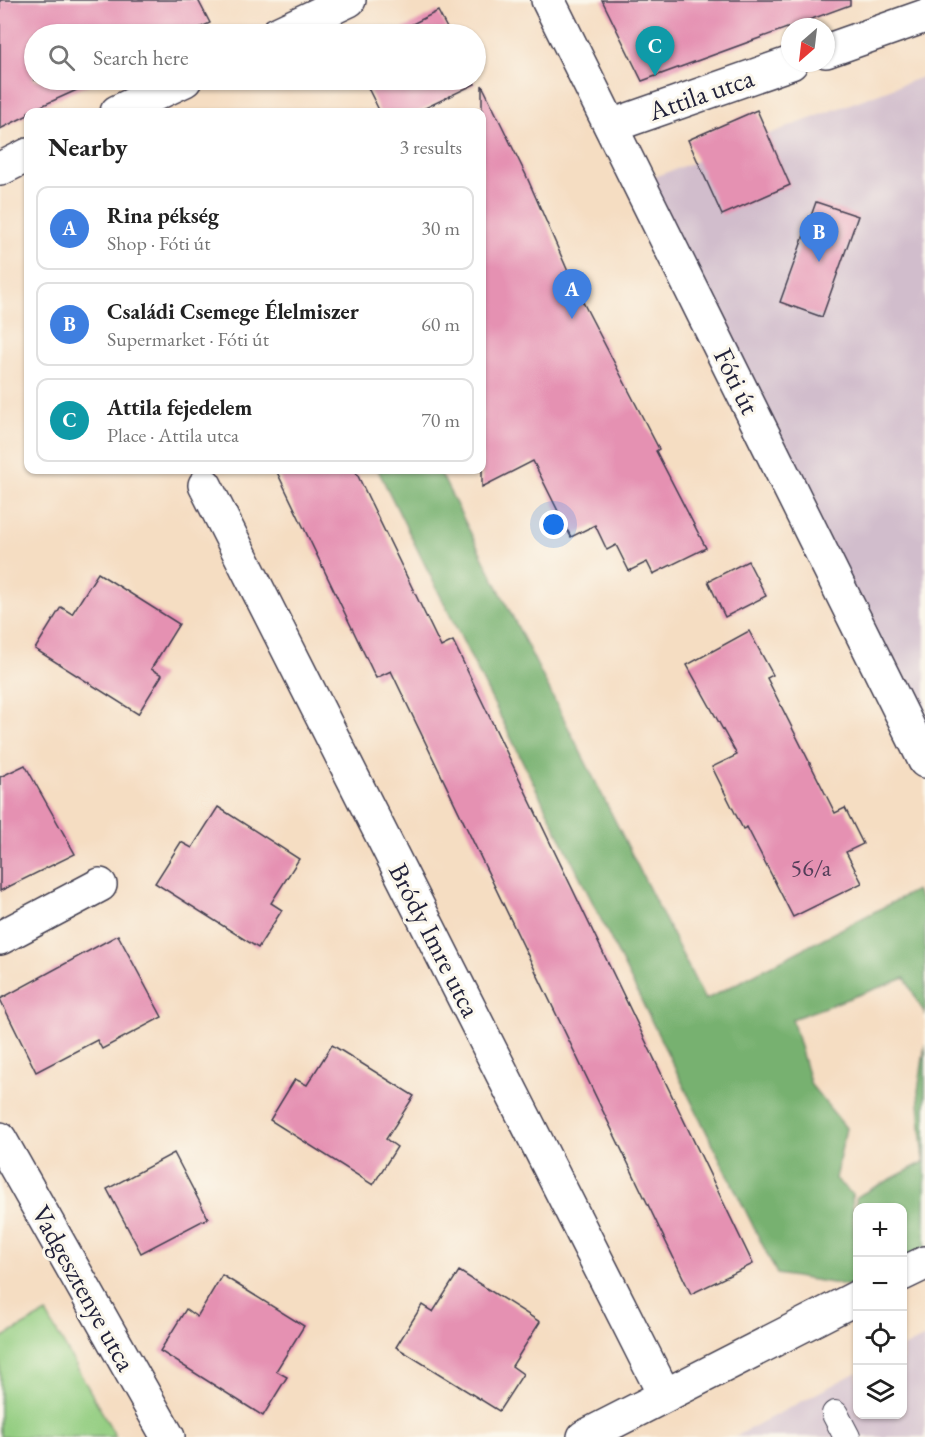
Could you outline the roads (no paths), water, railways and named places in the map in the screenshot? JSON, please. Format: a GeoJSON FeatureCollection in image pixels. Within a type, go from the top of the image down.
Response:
{"type":"FeatureCollection","features":[{"type":"Feature","properties":{"kind":"street"},"geometry":{"type":"LineString","coordinates":[[299,24],[348,0]]}},
{"type":"Feature","properties":{"kind":"street","name":"Fóti út"},"geometry":{"type":"LineString","coordinates":[[548,0],[925,761]]}},
{"type":"Feature","properties":{"kind":"street"},"geometry":{"type":"LineString","coordinates":[[835,48],[925,16]]}},
{"type":"Feature","properties":{"kind":"street","name":"Attila utca"},"geometry":{"type":"LineString","coordinates":[[611,126],[781,66]]}},
{"type":"Feature","properties":{"kind":"street"},"geometry":{"type":"LineString","coordinates":[[126,108],[164,90]]}},
{"type":"Feature","properties":{"kind":"street"},"geometry":{"type":"LineString","coordinates":[[0,169],[24,157]]}},
{"type":"Feature","properties":{"kind":"street","name":"Bródy Imre utca"},"geometry":{"type":"LineString","coordinates":[[205,485],[664,1394]]}},
{"type":"Feature","properties":{"kind":"street"},"geometry":{"type":"LineString","coordinates":[[0,938],[100,885]]}},
{"type":"Feature","properties":{"kind":"street","name":"Vadgesztenye utca"},"geometry":{"type":"LineString","coordinates":[[0,1139],[168,1437]]}},
{"type":"Feature","properties":{"kind":"street"},"geometry":{"type":"LineString","coordinates":[[907,1272],[925,1263]]}},
{"type":"Feature","properties":{"kind":"street"},"geometry":{"type":"LineString","coordinates":[[584,1437],[664,1394],[853,1300]]}},
{"type":"Feature","properties":{"kind":"lane"},"geometry":{"type":"LineString","coordinates":[[835,1414],[847,1437]]}},
{"type":"Feature","properties":{"kind":"place","name":"Attila fejedelem"},"geometry":{"type":"Point","coordinates":[655,76]}},
{"type":"Feature","properties":{"kind":"place","name":"Családi Csemege Élelmiszer"},"geometry":{"type":"Point","coordinates":[819,262]}},
{"type":"Feature","properties":{"kind":"place","name":"Rina pékség"},"geometry":{"type":"Point","coordinates":[572,319]}}]}
